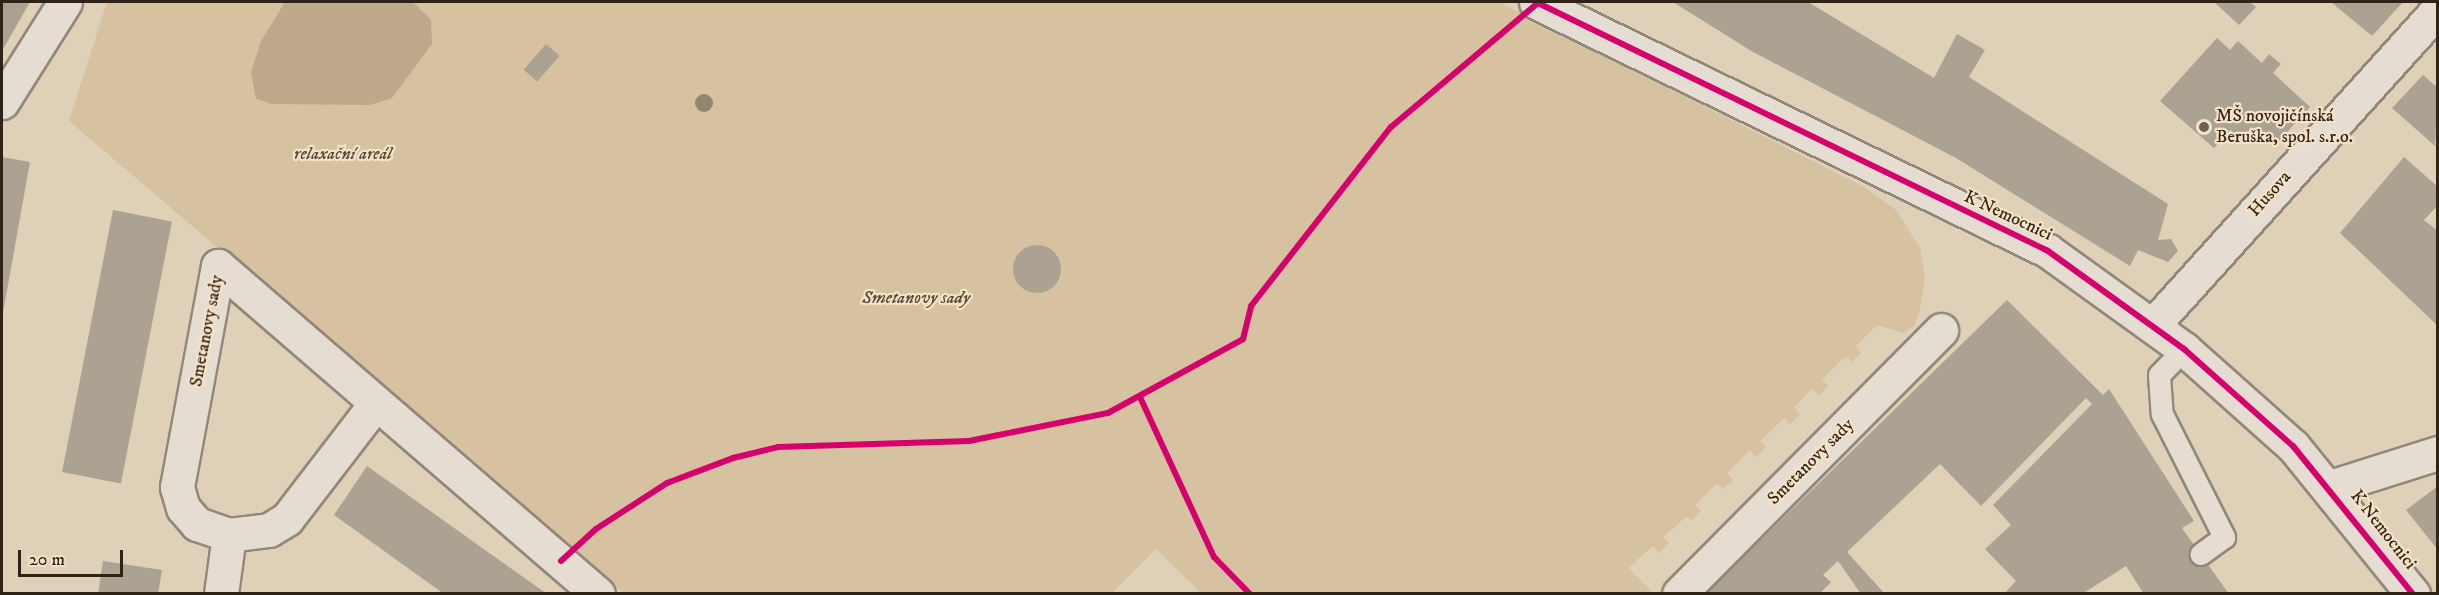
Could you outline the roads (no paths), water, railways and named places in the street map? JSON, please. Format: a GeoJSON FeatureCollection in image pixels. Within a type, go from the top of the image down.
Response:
{"type":"FeatureCollection","features":[{"type":"Feature","properties":{"kind":"street"},"geometry":{"type":"LineString","coordinates":[[2,102],[65,2]]}},
{"type":"Feature","properties":{"kind":"street","name":"K Nemocnici"},"geometry":{"type":"LineString","coordinates":[[1537,2],[2048,250],[2184,349],[2293,446],[2330,487],[2413,594]]}},
{"type":"Feature","properties":{"kind":"street","name":"Husova"},"geometry":{"type":"LineString","coordinates":[[2152,325],[2438,10]]}},
{"type":"Feature","properties":{"kind":"street","name":"Smetanovy sady"},"geometry":{"type":"LineString","coordinates":[[376,403],[287,519],[252,536],[229,535],[197,524],[183,508],[177,488],[219,266],[598,594]]}},
{"type":"Feature","properties":{"kind":"street","name":"Smetanovy sady"},"geometry":{"type":"LineString","coordinates":[[1679,594],[1941,330]]}},
{"type":"Feature","properties":{"kind":"street"},"geometry":{"type":"LineString","coordinates":[[2330,487],[2438,453]]}},
{"type":"Feature","properties":{"kind":"street"},"geometry":{"type":"LineString","coordinates":[[221,594],[229,535]]}},
{"type":"Feature","properties":{"kind":"lane"},"geometry":{"type":"LineString","coordinates":[[2184,349],[2159,375],[2162,414],[2224,537],[2201,554]]}},
{"type":"Feature","properties":{"kind":"place","name":"MŠ novojičínská Beruška, spol. s.r.o."},"geometry":{"type":"Point","coordinates":[2204,127]}},
{"type":"Feature","properties":{"kind":"park label","name":"relaxační areál"},"geometry":{"type":"Point","coordinates":[343,154]}}]}
